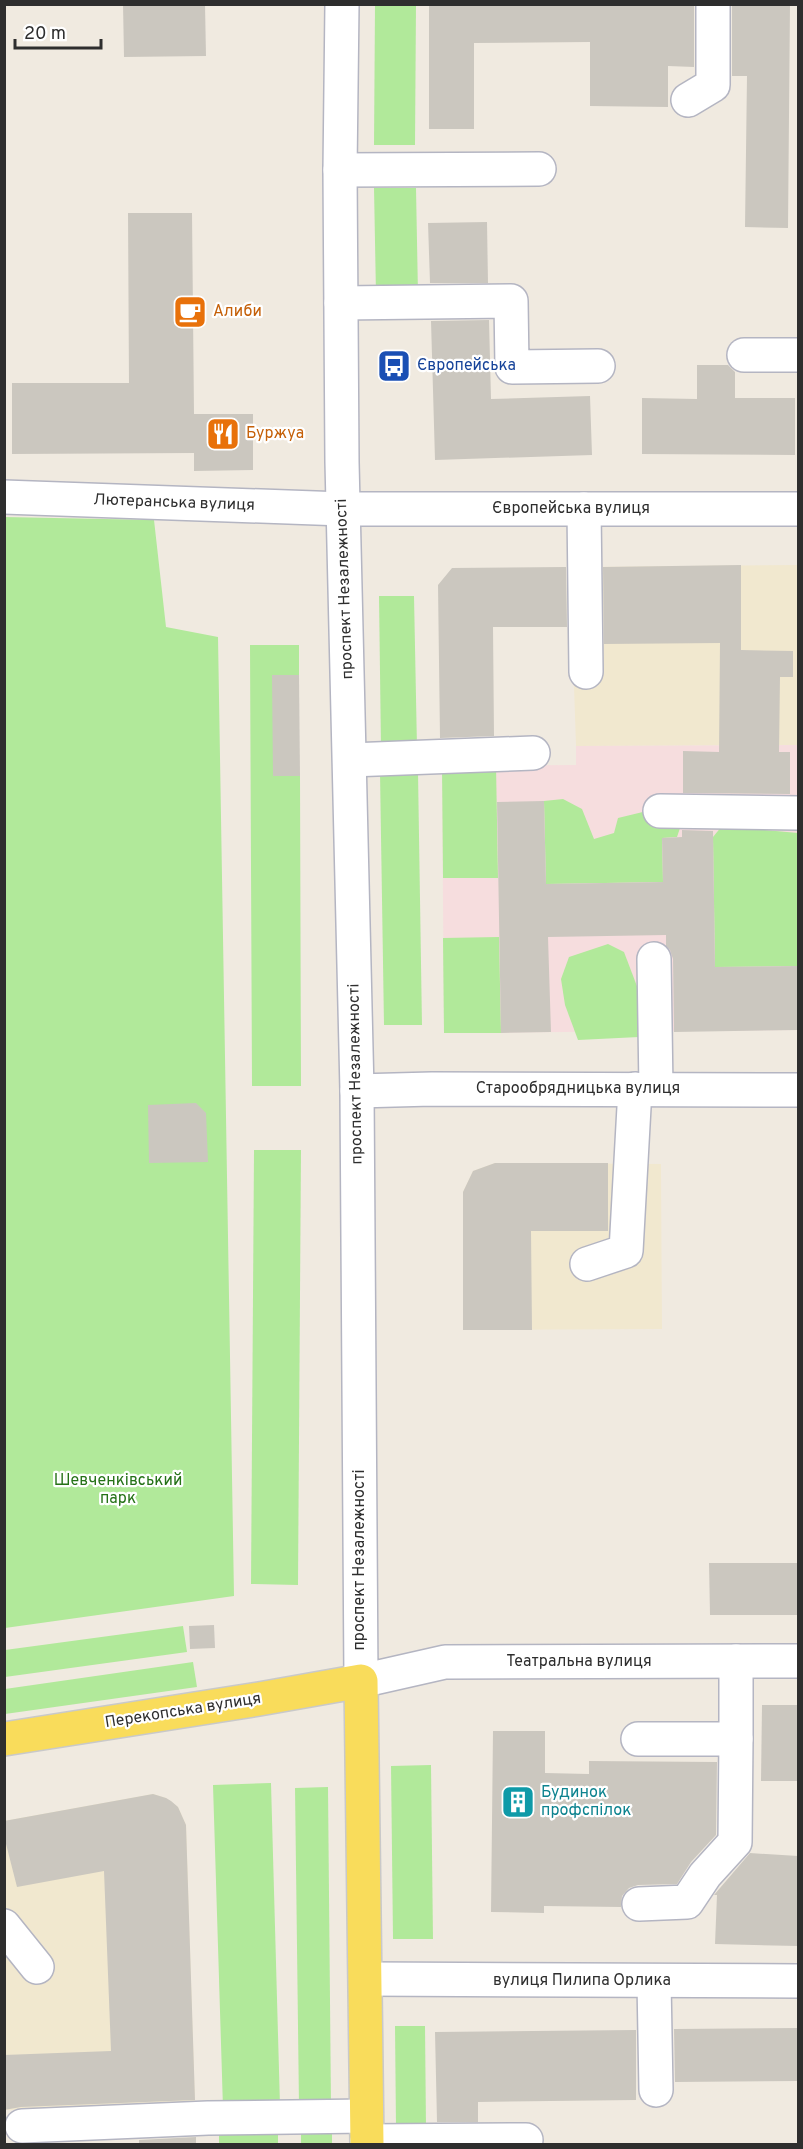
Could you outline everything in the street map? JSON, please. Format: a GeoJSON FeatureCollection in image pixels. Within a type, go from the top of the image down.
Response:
{"type":"FeatureCollection","features":[{"type":"Feature","properties":{"kind":"main road","name":"Перекопська вулиця"},"geometry":{"type":"LineString","coordinates":[[4,1739],[361,1681]]}},
{"type":"Feature","properties":{"kind":"main road","name":"проспект Незалежності"},"geometry":{"type":"LineString","coordinates":[[361,1681],[366,2134]]}},
{"type":"Feature","properties":{"kind":"street","name":"проспект Незалежності"},"geometry":{"type":"LineString","coordinates":[[342,4],[340,170],[343,509],[357,1091],[361,1681]]}},
{"type":"Feature","properties":{"kind":"street"},"geometry":{"type":"LineString","coordinates":[[688,100],[713,85],[713,4]]}},
{"type":"Feature","properties":{"kind":"street"},"geometry":{"type":"LineString","coordinates":[[340,170],[539,169]]}},
{"type":"Feature","properties":{"kind":"street"},"geometry":{"type":"LineString","coordinates":[[341,303],[511,301],[512,367],[598,366]]}},
{"type":"Feature","properties":{"kind":"street"},"geometry":{"type":"LineString","coordinates":[[744,356],[798,355]]}},
{"type":"Feature","properties":{"kind":"street","name":"Лютеранська вулиця"},"geometry":{"type":"LineString","coordinates":[[4,497],[343,509]]}},
{"type":"Feature","properties":{"kind":"street","name":"Європейська вулиця"},"geometry":{"type":"LineString","coordinates":[[343,509],[798,509]]}},
{"type":"Feature","properties":{"kind":"street"},"geometry":{"type":"LineString","coordinates":[[584,509],[586,672]]}},
{"type":"Feature","properties":{"kind":"street"},"geometry":{"type":"LineString","coordinates":[[350,760],[533,753]]}},
{"type":"Feature","properties":{"kind":"street"},"geometry":{"type":"LineString","coordinates":[[660,811],[798,813]]}},
{"type":"Feature","properties":{"kind":"street"},"geometry":{"type":"LineString","coordinates":[[587,1264],[626,1251],[646,1089],[654,959]]}},
{"type":"Feature","properties":{"kind":"street","name":"Старообрядницька вулиця"},"geometry":{"type":"LineString","coordinates":[[357,1091],[432,1089],[798,1090]]}},
{"type":"Feature","properties":{"kind":"street"},"geometry":{"type":"LineString","coordinates":[[639,1904],[687,1902],[705,1875],[735,1842],[736,1661]]}},
{"type":"Feature","properties":{"kind":"street","name":"Театральна вулиця"},"geometry":{"type":"LineString","coordinates":[[361,1681],[445,1662],[798,1661]]}},
{"type":"Feature","properties":{"kind":"street"},"geometry":{"type":"LineString","coordinates":[[638,1739],[736,1739]]}},
{"type":"Feature","properties":{"kind":"street"},"geometry":{"type":"LineString","coordinates":[[4,1926],[37,1967]]}},
{"type":"Feature","properties":{"kind":"street","name":"вулиця Пилипа Орлика"},"geometry":{"type":"LineString","coordinates":[[366,1980],[798,1981]]}},
{"type":"Feature","properties":{"kind":"street"},"geometry":{"type":"LineString","coordinates":[[654,1982],[656,2090]]}},
{"type":"Feature","properties":{"kind":"street"},"geometry":{"type":"LineString","coordinates":[[22,2126],[208,2118],[366,2134],[526,2140]]}},
{"type":"Feature","properties":{"kind":"shaded area"},"geometry":{"type":"Polygon","coordinates":[[[798,565],[798,745],[576,746],[572,628],[585,567],[798,565]]]}},
{"type":"Feature","properties":{"kind":"shaded area"},"geometry":{"type":"Polygon","coordinates":[[[798,745],[798,1030],[444,1033],[442,766],[576,765],[576,746],[798,745]]]}},
{"type":"Feature","properties":{"kind":"shaded area"},"geometry":{"type":"Polygon","coordinates":[[[495,1163],[661,1164],[662,1329],[463,1330],[463,1192],[473,1171],[495,1163]]]}},
{"type":"Feature","properties":{"kind":"shaded area"},"geometry":{"type":"Polygon","coordinates":[[[153,1794],[166,1798],[178,1807],[186,1825],[195,2104],[5,2110],[4,1821],[153,1794]]]}},
{"type":"Feature","properties":{"kind":"green space"},"geometry":{"type":"Polygon","coordinates":[[[375,5],[416,5],[415,145],[374,145],[375,5]]]}},
{"type":"Feature","properties":{"kind":"green space"},"geometry":{"type":"Polygon","coordinates":[[[374,188],[416,188],[418,294],[376,295],[374,188]]]}},
{"type":"Feature","properties":{"kind":"green space","name":"Шевченківський парк"},"geometry":{"type":"Polygon","coordinates":[[[4,517],[154,520],[166,627],[218,637],[234,1596],[5,1628],[4,517]]]}},
{"type":"Feature","properties":{"kind":"green space"},"geometry":{"type":"Polygon","coordinates":[[[379,596],[414,596],[417,748],[381,749],[379,596]]]}},
{"type":"Feature","properties":{"kind":"green space"},"geometry":{"type":"Polygon","coordinates":[[[250,645],[299,645],[299,675],[273,675],[273,776],[300,776],[301,1086],[252,1086],[250,645]]]}},
{"type":"Feature","properties":{"kind":"green space"},"geometry":{"type":"Polygon","coordinates":[[[496,765],[498,878],[443,878],[442,766],[496,765]]]}},
{"type":"Feature","properties":{"kind":"green space"},"geometry":{"type":"Polygon","coordinates":[[[418,772],[422,1025],[384,1025],[380,773],[418,772]]]}},
{"type":"Feature","properties":{"kind":"green space"},"geometry":{"type":"Polygon","coordinates":[[[563,799],[582,809],[594,839],[614,833],[618,818],[651,810],[682,822],[677,837],[662,838],[663,882],[546,884],[544,801],[563,799]]]}},
{"type":"Feature","properties":{"kind":"green space"},"geometry":{"type":"Polygon","coordinates":[[[722,826],[798,833],[798,966],[715,967],[713,837],[722,826]]]}},
{"type":"Feature","properties":{"kind":"green space"},"geometry":{"type":"Polygon","coordinates":[[[499,937],[501,1033],[444,1033],[443,938],[499,937]]]}},
{"type":"Feature","properties":{"kind":"green space"},"geometry":{"type":"Polygon","coordinates":[[[608,944],[624,952],[646,1010],[639,1037],[578,1040],[565,1005],[561,979],[569,957],[608,944]]]}},
{"type":"Feature","properties":{"kind":"green space"},"geometry":{"type":"Polygon","coordinates":[[[254,1150],[301,1150],[298,1585],[251,1584],[254,1150]]]}},
{"type":"Feature","properties":{"kind":"green space"},"geometry":{"type":"Polygon","coordinates":[[[183,1626],[187,1652],[5,1677],[5,1650],[183,1626]]]}},
{"type":"Feature","properties":{"kind":"green space"},"geometry":{"type":"Polygon","coordinates":[[[193,1662],[197,1687],[5,1714],[5,1689],[193,1662]]]}},
{"type":"Feature","properties":{"kind":"green space"},"geometry":{"type":"Polygon","coordinates":[[[431,1765],[433,1939],[393,1939],[391,1766],[431,1765]]]}},
{"type":"Feature","properties":{"kind":"green space"},"geometry":{"type":"Polygon","coordinates":[[[271,1783],[280,2106],[223,2108],[213,1785],[271,1783]]]}},
{"type":"Feature","properties":{"kind":"green space"},"geometry":{"type":"Polygon","coordinates":[[[328,1787],[331,2106],[299,2106],[295,1788],[328,1787]]]}},
{"type":"Feature","properties":{"kind":"green space"},"geometry":{"type":"Polygon","coordinates":[[[395,2026],[425,2026],[426,2127],[396,2128],[395,2026]]]}},
{"type":"Feature","properties":{"kind":"green space"},"geometry":{"type":"Polygon","coordinates":[[[332,2130],[332,2144],[301,2144],[301,2131],[332,2130]]]}},
{"type":"Feature","properties":{"kind":"green space"},"geometry":{"type":"Polygon","coordinates":[[[278,2131],[278,2144],[219,2144],[219,2133],[278,2131]]]}},
{"type":"Feature","properties":{"kind":"building"},"geometry":{"type":"Polygon","coordinates":[[[123,4],[205,4],[206,56],[124,57],[123,4]]]}},
{"type":"Feature","properties":{"kind":"building"},"geometry":{"type":"Polygon","coordinates":[[[429,4],[694,4],[694,67],[668,66],[668,107],[590,106],[590,42],[474,43],[474,129],[429,129],[429,4]]]}},
{"type":"Feature","properties":{"kind":"building"},"geometry":{"type":"Polygon","coordinates":[[[732,4],[790,4],[788,228],[745,227],[747,76],[732,76],[732,4]]]}},
{"type":"Feature","properties":{"kind":"building"},"geometry":{"type":"Polygon","coordinates":[[[128,213],[192,213],[194,414],[253,414],[253,470],[194,471],[194,453],[12,454],[12,383],[129,383],[128,213]]]}},
{"type":"Feature","properties":{"kind":"building"},"geometry":{"type":"Polygon","coordinates":[[[487,222],[488,283],[430,283],[428,223],[487,222]]]}},
{"type":"Feature","properties":{"kind":"building"},"geometry":{"type":"Polygon","coordinates":[[[489,320],[491,399],[590,396],[592,455],[435,460],[431,321],[489,320]]]}},
{"type":"Feature","properties":{"kind":"building"},"geometry":{"type":"Polygon","coordinates":[[[697,365],[728,365],[735,372],[735,398],[795,398],[795,455],[642,454],[642,398],[697,399],[697,365]]]}},
{"type":"Feature","properties":{"kind":"building"},"geometry":{"type":"Polygon","coordinates":[[[741,565],[741,650],[793,651],[793,677],[780,677],[779,752],[790,752],[790,794],[683,793],[683,751],[719,752],[720,643],[604,644],[603,567],[741,565]]]}},
{"type":"Feature","properties":{"kind":"building"},"geometry":{"type":"Polygon","coordinates":[[[566,567],[567,627],[493,627],[494,736],[440,738],[438,585],[452,568],[566,567]]]}},
{"type":"Feature","properties":{"kind":"building"},"geometry":{"type":"Polygon","coordinates":[[[272,675],[299,675],[300,776],[273,776],[272,675]]]}},
{"type":"Feature","properties":{"kind":"building"},"geometry":{"type":"Polygon","coordinates":[[[544,801],[546,884],[663,882],[662,838],[682,837],[682,830],[713,831],[715,967],[798,966],[798,1030],[674,1032],[673,959],[666,946],[666,935],[548,937],[551,1032],[501,1033],[497,802],[544,801]]]}},
{"type":"Feature","properties":{"kind":"building"},"geometry":{"type":"Polygon","coordinates":[[[196,1103],[206,1113],[208,1162],[149,1163],[148,1105],[196,1103]]]}},
{"type":"Feature","properties":{"kind":"building"},"geometry":{"type":"Polygon","coordinates":[[[495,1163],[608,1163],[608,1231],[531,1231],[532,1330],[463,1330],[463,1192],[473,1171],[495,1163]]]}},
{"type":"Feature","properties":{"kind":"building"},"geometry":{"type":"Polygon","coordinates":[[[709,1563],[798,1563],[798,1615],[710,1615],[709,1563]]]}},
{"type":"Feature","properties":{"kind":"building"},"geometry":{"type":"Polygon","coordinates":[[[214,1625],[215,1648],[190,1649],[189,1626],[214,1625]]]}},
{"type":"Feature","properties":{"kind":"building"},"geometry":{"type":"Polygon","coordinates":[[[762,1705],[798,1705],[798,1781],[761,1781],[762,1705]]]}},
{"type":"Feature","properties":{"kind":"building"},"geometry":{"type":"Polygon","coordinates":[[[493,1731],[545,1731],[545,1773],[589,1774],[589,1761],[717,1762],[716,1835],[691,1862],[677,1884],[638,1885],[629,1888],[622,1896],[621,1907],[544,1906],[544,1913],[491,1912],[493,1731]]]}},
{"type":"Feature","properties":{"kind":"building"},"geometry":{"type":"Polygon","coordinates":[[[153,1794],[166,1798],[178,1807],[186,1825],[195,2100],[21,2107],[4,2110],[4,2055],[111,2051],[104,1871],[17,1887],[4,1836],[4,1821],[153,1794]]]}},
{"type":"Feature","properties":{"kind":"building"},"geometry":{"type":"Polygon","coordinates":[[[750,1853],[798,1856],[798,1946],[715,1944],[717,1895],[714,1895],[750,1853]]]}},
{"type":"Feature","properties":{"kind":"building"},"geometry":{"type":"Polygon","coordinates":[[[798,2028],[798,2081],[675,2082],[674,2029],[798,2028]]]}},
{"type":"Feature","properties":{"kind":"building"},"geometry":{"type":"Polygon","coordinates":[[[636,2030],[636,2100],[478,2102],[478,2122],[437,2122],[435,2032],[636,2030]]]}},
{"type":"Feature","properties":{"kind":"building"},"geometry":{"type":"Polygon","coordinates":[[[196,2137],[196,2145],[139,2145],[139,2140],[196,2137]]]}},
{"type":"Feature","properties":{"kind":"place","name":"Алиби"},"geometry":{"type":"Point","coordinates":[190,312]}},
{"type":"Feature","properties":{"kind":"place","name":"Європейська"},"geometry":{"type":"Point","coordinates":[394,366]}},
{"type":"Feature","properties":{"kind":"place","name":"Буржуа"},"geometry":{"type":"Point","coordinates":[223,434]}},
{"type":"Feature","properties":{"kind":"place","name":"Будинок профспілок"},"geometry":{"type":"Point","coordinates":[518,1802]}}]}
